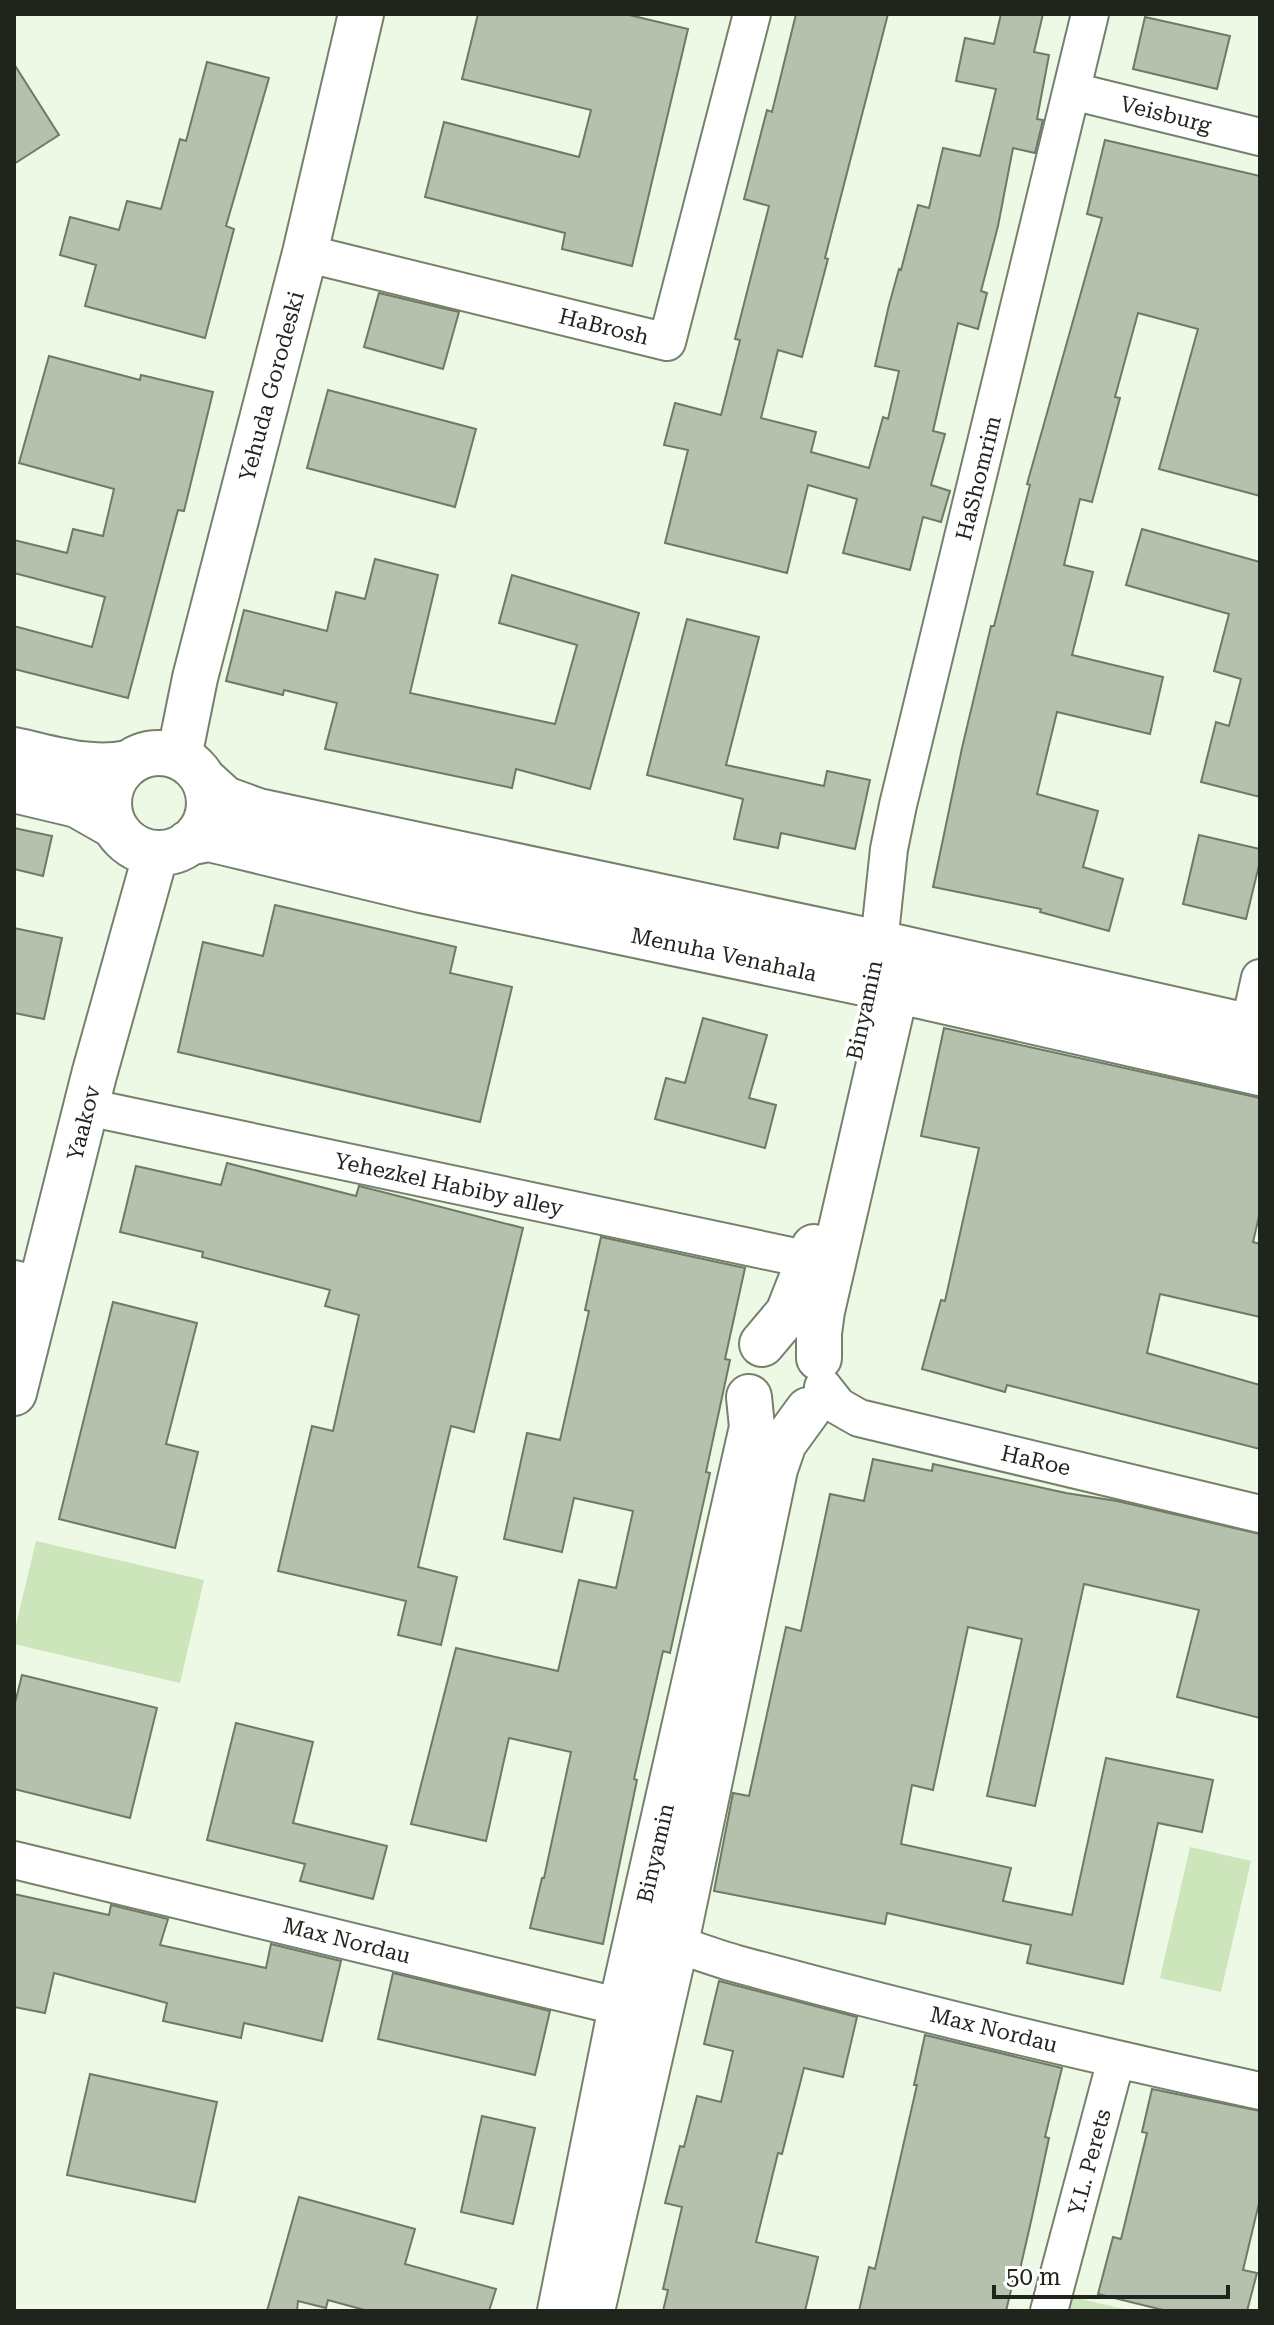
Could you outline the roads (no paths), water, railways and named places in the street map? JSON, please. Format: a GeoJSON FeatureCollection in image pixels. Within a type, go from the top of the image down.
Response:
{"type":"FeatureCollection","features":[{"type":"Feature","properties":{"kind":"street","name":"Yehuda Gorodeski"},"geometry":{"type":"LineString","coordinates":[[191,768],[195,678],[305,253],[361,14]]}},
{"type":"Feature","properties":{"kind":"street","name":"HaBrosh"},"geometry":{"type":"LineString","coordinates":[[305,253],[667,342],[752,14]]}},
{"type":"Feature","properties":{"kind":"street","name":"HaShomrim"},"geometry":{"type":"LineString","coordinates":[[881,973],[889,849],[898,805],[1090,14]]}},
{"type":"Feature","properties":{"kind":"street","name":"Veisburg"},"geometry":{"type":"LineString","coordinates":[[1072,91],[1260,137]]}},
{"type":"Feature","properties":{"kind":"street"},"geometry":{"type":"LineString","coordinates":[[14,750],[87,766],[112,767],[153,753],[191,768],[207,792],[205,821],[198,833],[172,848],[139,849],[124,840],[114,826],[110,813],[112,786],[128,763]]}},
{"type":"Feature","properties":{"kind":"street","name":"Menuha Venahala"},"geometry":{"type":"LineString","coordinates":[[191,768],[225,799],[258,811],[591,884],[881,973],[1260,1073]]}},
{"type":"Feature","properties":{"kind":"street"},"geometry":{"type":"LineString","coordinates":[[14,790],[77,805],[114,826]]}},
{"type":"Feature","properties":{"kind":"street","name":"Menuha Venahala"},"geometry":{"type":"LineString","coordinates":[[172,848],[209,839],[421,890],[881,973],[1254,1028]]}},
{"type":"Feature","properties":{"kind":"street","name":"Yaakov"},"geometry":{"type":"LineString","coordinates":[[14,1393],[28,1282],[172,848]]}},
{"type":"Feature","properties":{"kind":"street","name":"Binyamin"},"geometry":{"type":"LineString","coordinates":[[762,1344],[788,1313],[810,1260],[881,973]]}},
{"type":"Feature","properties":{"kind":"street","name":"Binyamin"},"geometry":{"type":"LineString","coordinates":[[560,2311],[621,2007],[657,1938],[775,1469],[784,1443],[817,1385],[822,1311],[881,973]]}},
{"type":"Feature","properties":{"kind":"street"},"geometry":{"type":"LineString","coordinates":[[1254,1028],[1260,978]]}},
{"type":"Feature","properties":{"kind":"street","name":"Yehezkel Habiby alley"},"geometry":{"type":"LineString","coordinates":[[87,1107],[810,1260]]}},
{"type":"Feature","properties":{"kind":"street"},"geometry":{"type":"LineString","coordinates":[[787,1337],[800,1340],[817,1385],[795,1416],[782,1418],[757,1408],[749,1397],[743,1374],[747,1362],[762,1344],[774,1338],[787,1337]]}},
{"type":"Feature","properties":{"kind":"street","name":"HaRoe"},"geometry":{"type":"LineString","coordinates":[[817,1385],[838,1406],[859,1418],[1260,1514]]}},
{"type":"Feature","properties":{"kind":"street","name":"Binyamin"},"geometry":{"type":"LineString","coordinates":[[592,2311],[651,2058],[657,1938],[752,1427],[749,1397]]}},
{"type":"Feature","properties":{"kind":"street","name":"Max Nordau"},"geometry":{"type":"LineString","coordinates":[[14,1860],[621,2007]]}},
{"type":"Feature","properties":{"kind":"street","name":"Max Nordau"},"geometry":{"type":"LineString","coordinates":[[657,1938],[732,1963],[1116,2060],[1260,2091]]}},
{"type":"Feature","properties":{"kind":"street"},"geometry":{"type":"LineString","coordinates":[[621,2007],[651,2058]]}},
{"type":"Feature","properties":{"kind":"street","name":"Y.L. Perets"},"geometry":{"type":"LineString","coordinates":[[1049,2311],[1116,2060]]}}]}
